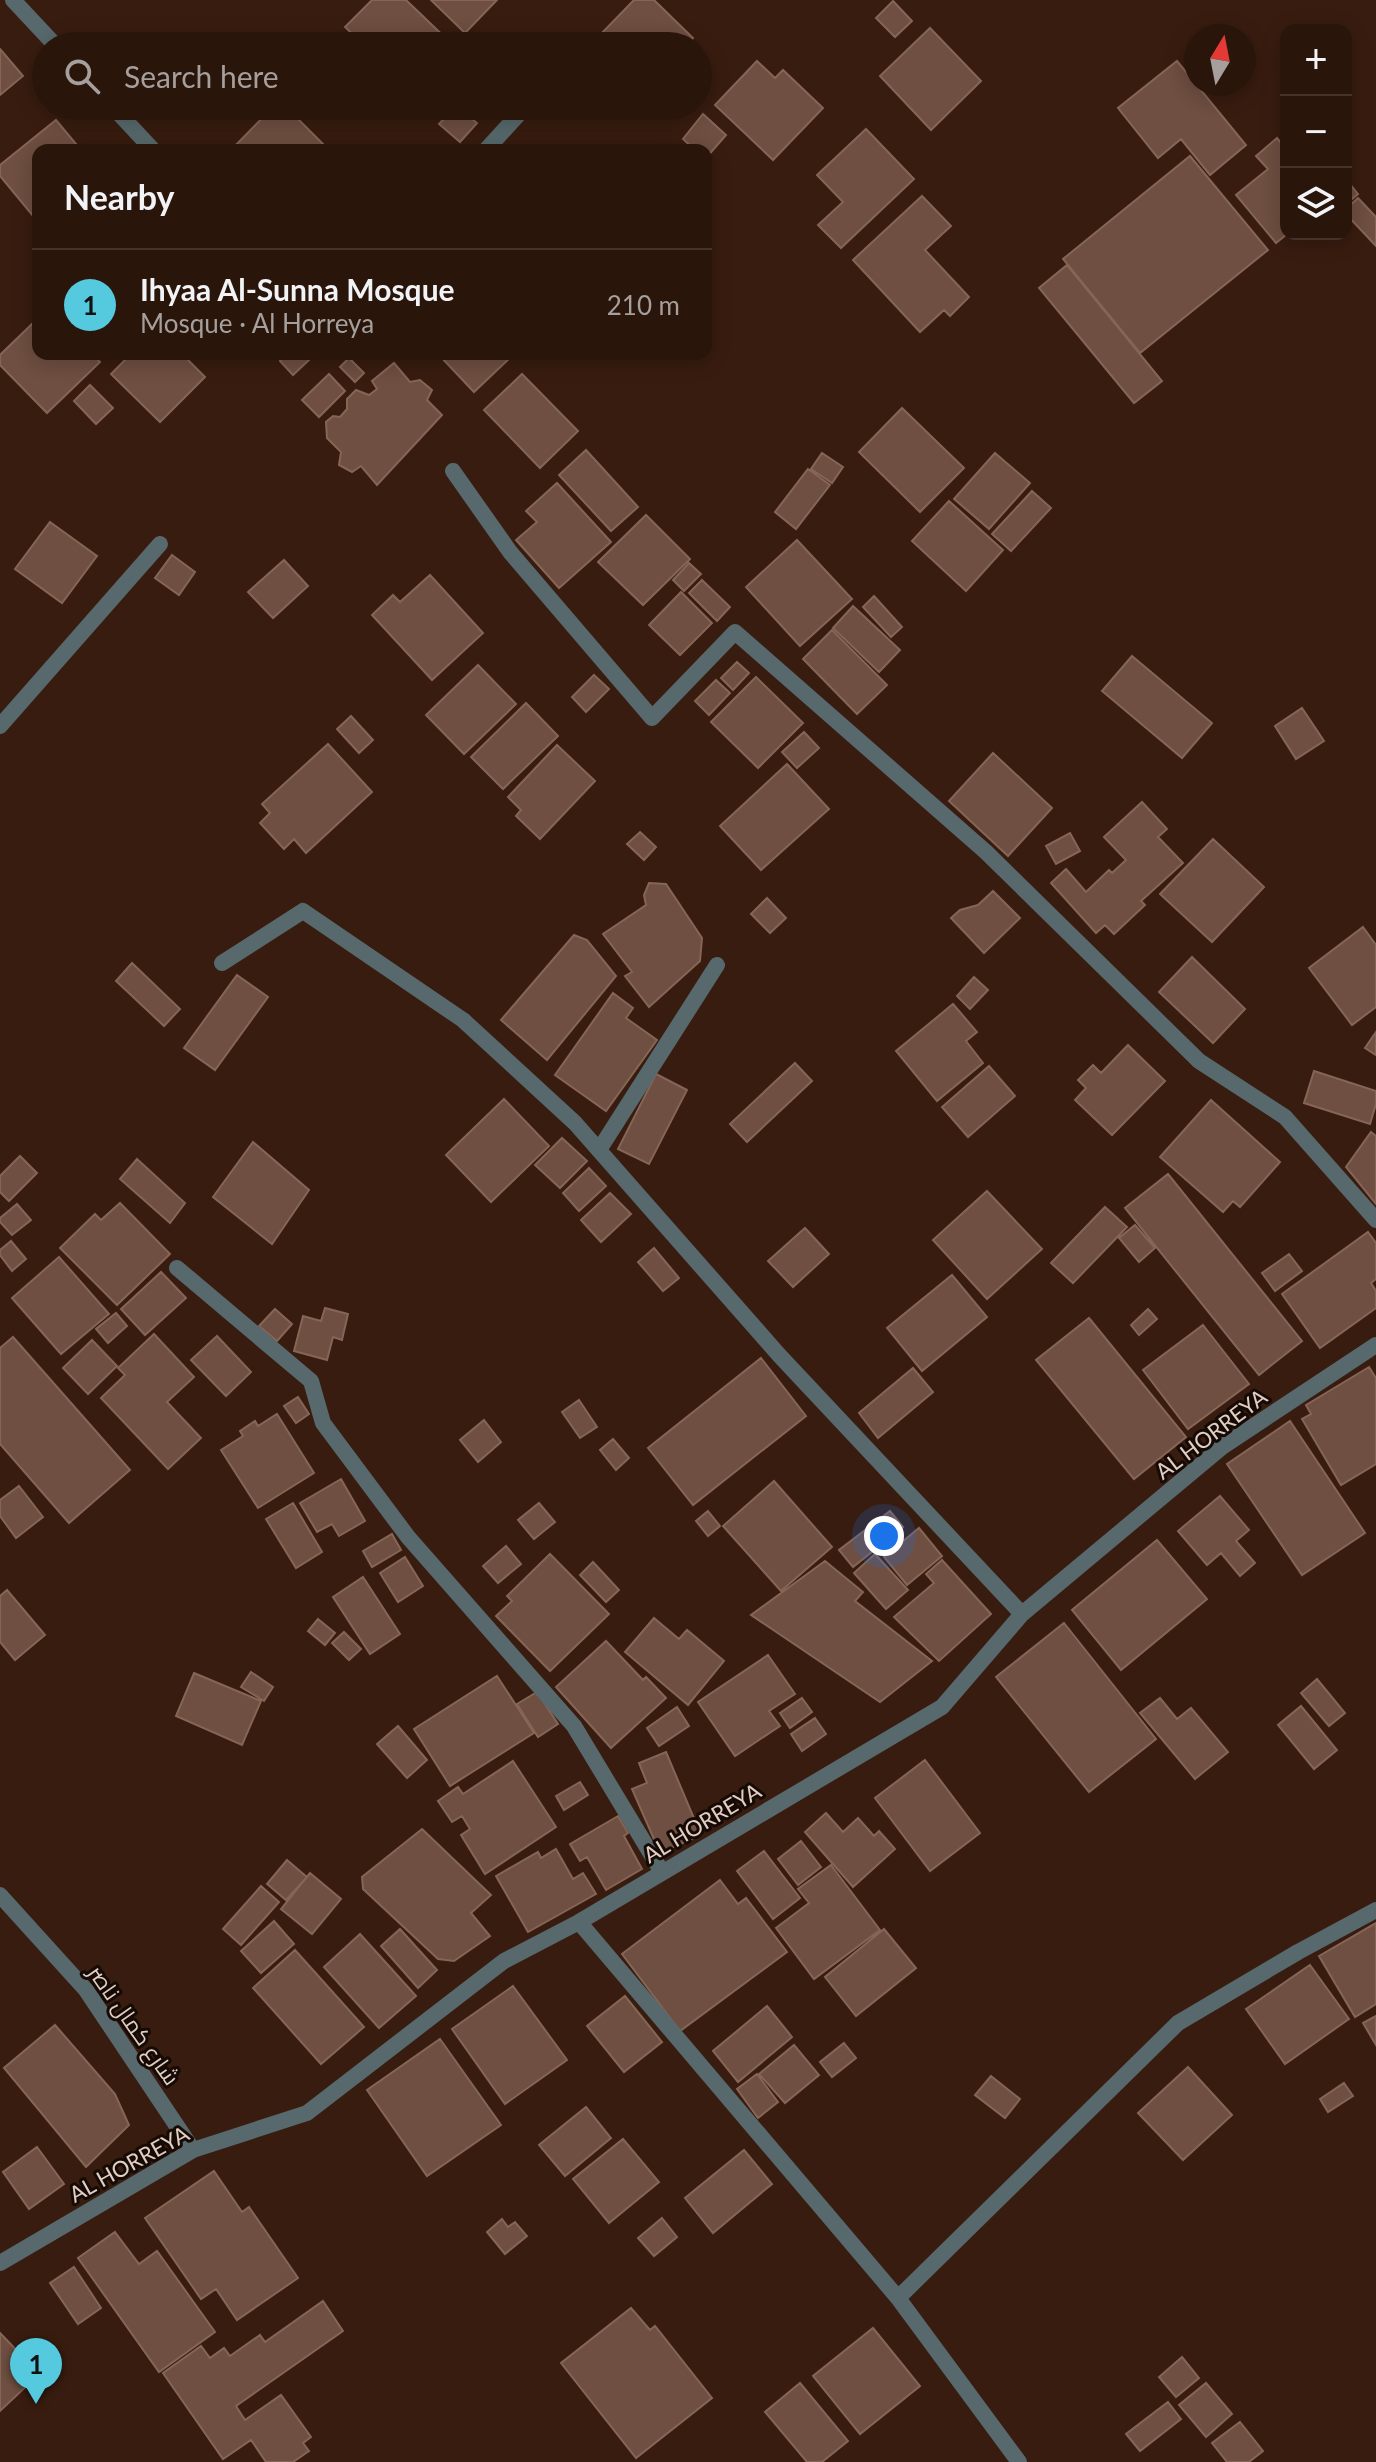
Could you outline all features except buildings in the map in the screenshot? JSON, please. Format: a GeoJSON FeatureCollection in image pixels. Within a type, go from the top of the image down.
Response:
{"type":"FeatureCollection","features":[{"type":"Feature","properties":{"kind":"street"},"geometry":{"type":"LineString","coordinates":[[13,0],[43,32]]}},
{"type":"Feature","properties":{"kind":"street"},"geometry":{"type":"LineString","coordinates":[[125,120],[147,144]]}},
{"type":"Feature","properties":{"kind":"street"},"geometry":{"type":"LineString","coordinates":[[491,144],[513,120]]}},
{"type":"Feature","properties":{"kind":"street"},"geometry":{"type":"LineString","coordinates":[[453,471],[510,552],[652,718],[735,632],[986,852],[1199,1061],[1285,1117],[1376,1220]]}},
{"type":"Feature","properties":{"kind":"street"},"geometry":{"type":"LineString","coordinates":[[0,726],[160,544]]}},
{"type":"Feature","properties":{"kind":"street"},"geometry":{"type":"LineString","coordinates":[[222,963],[303,911],[463,1020],[575,1123],[779,1355],[1022,1614]]}},
{"type":"Feature","properties":{"kind":"street"},"geometry":{"type":"LineString","coordinates":[[599,1150],[717,965]]}},
{"type":"Feature","properties":{"kind":"street"},"geometry":{"type":"LineString","coordinates":[[177,1268],[311,1381],[323,1423],[408,1537],[574,1726],[662,1872]]}},
{"type":"Feature","properties":{"kind":"street","name":"AL HORREYA"},"geometry":{"type":"LineString","coordinates":[[0,2263],[193,2150],[307,2113],[504,1961],[579,1922],[942,1707],[1022,1614],[1222,1447],[1376,1345]]}},
{"type":"Feature","properties":{"kind":"street","name":"شارع كمال ناصر"},"geometry":{"type":"LineString","coordinates":[[0,1895],[86,1990],[193,2150]]}},
{"type":"Feature","properties":{"kind":"street"},"geometry":{"type":"LineString","coordinates":[[898,2298],[1178,2023],[1376,1910]]}},
{"type":"Feature","properties":{"kind":"street"},"geometry":{"type":"LineString","coordinates":[[579,1922],[898,2298],[1019,2462]]}},
{"type":"Feature","properties":{"kind":"place","name":"Ihyaa Al-Sunna Mosque"},"geometry":{"type":"Point","coordinates":[36,2404]}}]}
